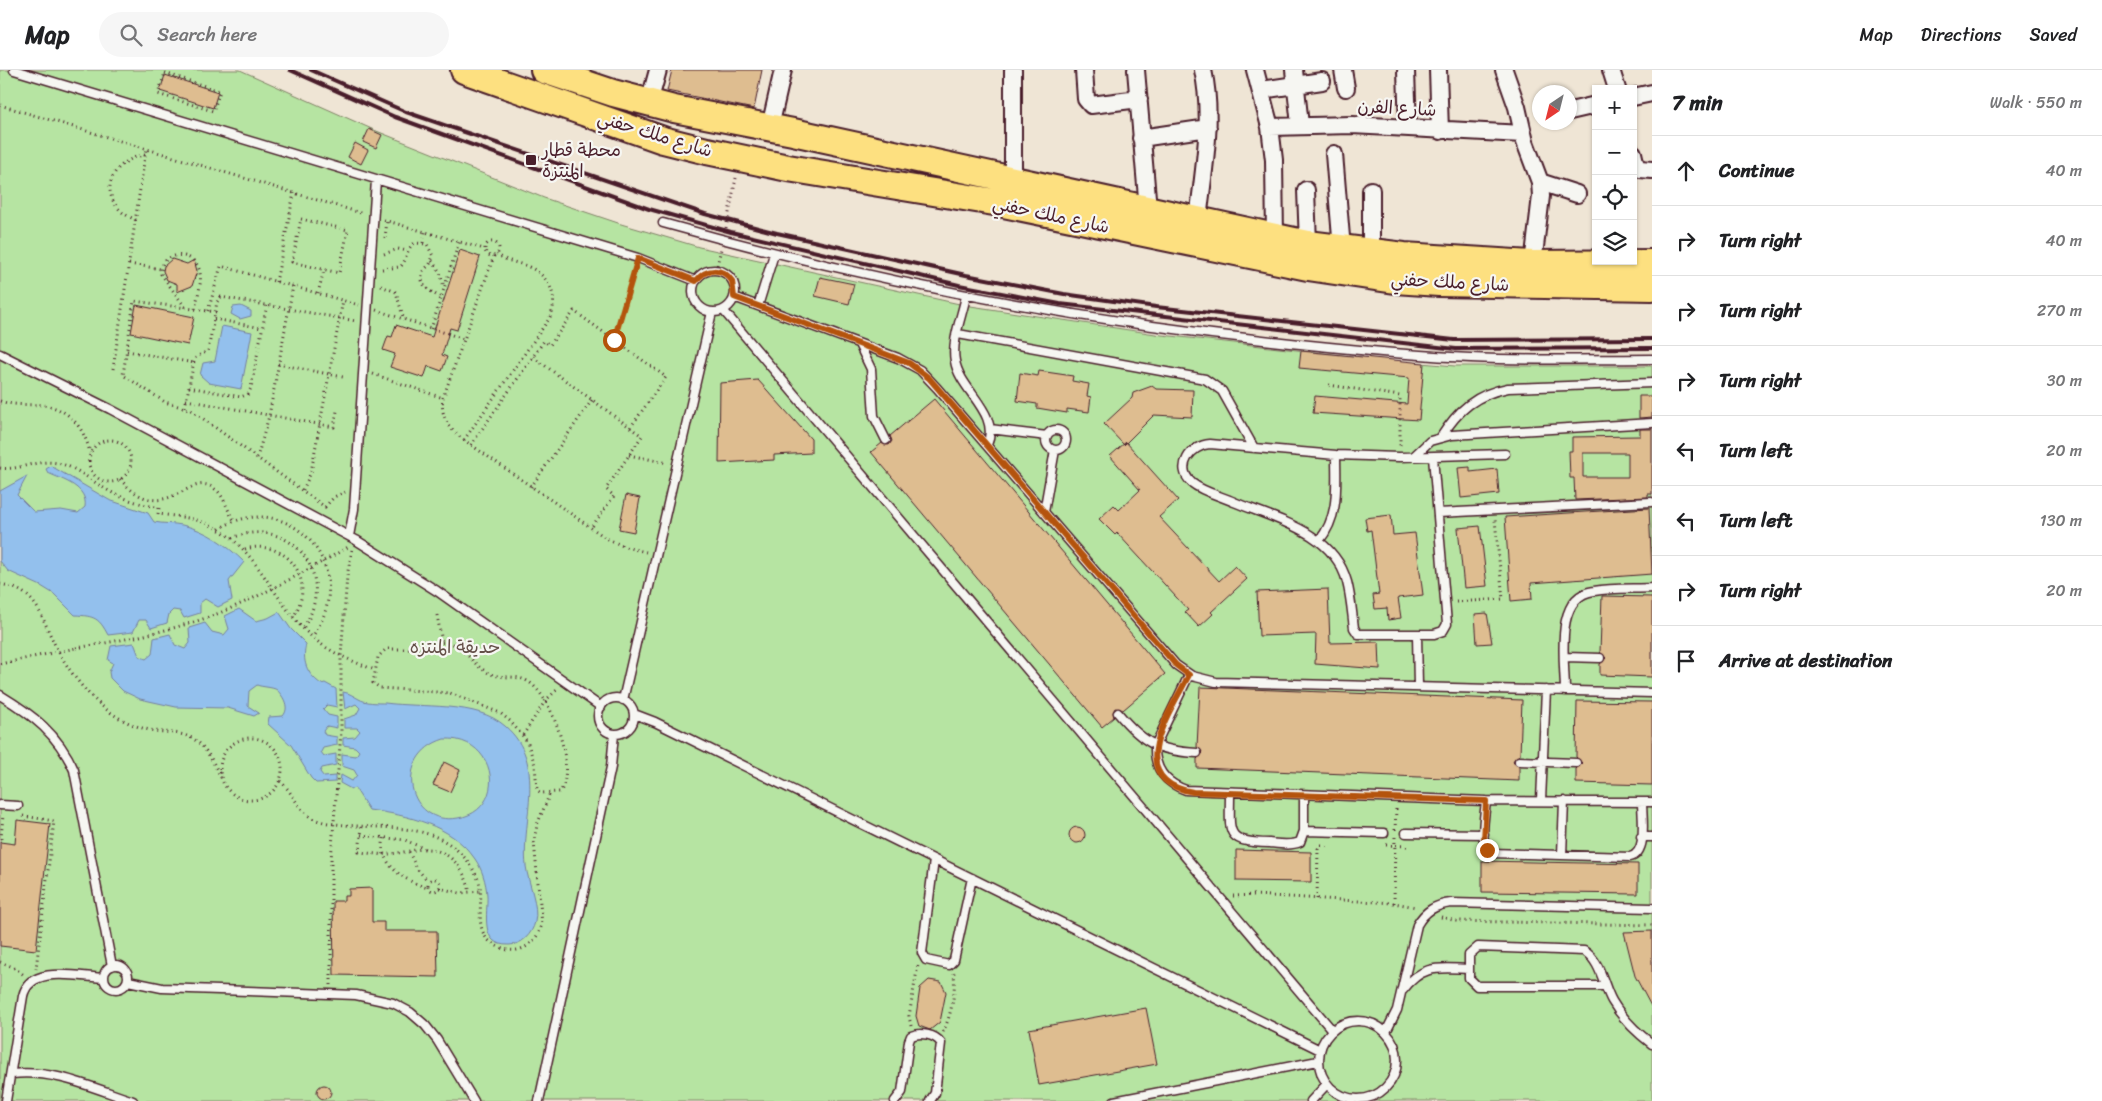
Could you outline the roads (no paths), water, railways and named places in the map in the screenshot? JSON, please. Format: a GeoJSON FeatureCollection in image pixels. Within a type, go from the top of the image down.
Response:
{"type":"FeatureCollection","features":[{"type":"Feature","properties":{"kind":"highway","name":"شارع ملك حفني"},"geometry":{"type":"LineString","coordinates":[[464,70],[662,140],[707,151],[788,168],[942,192],[1351,274],[1395,280],[1484,285],[1652,287]]}},
{"type":"Feature","properties":{"kind":"highway","name":"شارع ملك حفني"},"geometry":{"type":"LineString","coordinates":[[544,70],[649,103],[1013,179],[1308,244],[1371,252],[1533,264],[1652,264]]}},
{"type":"Feature","properties":{"kind":"highway"},"geometry":{"type":"LineString","coordinates":[[707,151],[717,150],[724,143],[727,134],[725,124],[718,118]]}},
{"type":"Feature","properties":{"kind":"highway"},"geometry":{"type":"LineString","coordinates":[[781,130],[784,136],[778,144],[777,153],[780,162],[788,168]]}},
{"type":"Feature","properties":{"kind":"street"},"geometry":{"type":"LineString","coordinates":[[649,103],[658,70]]}},
{"type":"Feature","properties":{"kind":"street"},"geometry":{"type":"LineString","coordinates":[[781,130],[783,70]]}},
{"type":"Feature","properties":{"kind":"street"},"geometry":{"type":"LineString","coordinates":[[1013,70],[1013,179]]}},
{"type":"Feature","properties":{"kind":"street"},"geometry":{"type":"LineString","coordinates":[[1084,70],[1086,99],[1091,105],[1139,99]]}},
{"type":"Feature","properties":{"kind":"street"},"geometry":{"type":"LineString","coordinates":[[1136,70],[1148,209]]}},
{"type":"Feature","properties":{"kind":"street"},"geometry":{"type":"LineString","coordinates":[[1198,221],[1208,128],[1207,94],[1203,70]]}},
{"type":"Feature","properties":{"kind":"street"},"geometry":{"type":"LineString","coordinates":[[1256,70],[1270,127],[1274,160],[1275,238]]}},
{"type":"Feature","properties":{"kind":"street"},"geometry":{"type":"LineString","coordinates":[[1343,70],[1346,88]]}},
{"type":"Feature","properties":{"kind":"street"},"geometry":{"type":"LineString","coordinates":[[1438,70],[1440,131]]}},
{"type":"Feature","properties":{"kind":"street"},"geometry":{"type":"LineString","coordinates":[[1504,70],[1515,100],[1522,134],[1540,182],[1541,196],[1533,264]]}},
{"type":"Feature","properties":{"kind":"street"},"geometry":{"type":"LineString","coordinates":[[1611,70],[1616,85]]}},
{"type":"Feature","properties":{"kind":"street"},"geometry":{"type":"LineString","coordinates":[[1406,71],[1408,128]]}},
{"type":"Feature","properties":{"kind":"street"},"geometry":{"type":"LineString","coordinates":[[1261,90],[1294,78],[1322,81]]}},
{"type":"Feature","properties":{"kind":"street"},"geometry":{"type":"LineString","coordinates":[[1294,78],[1300,126]]}},
{"type":"Feature","properties":{"kind":"street"},"geometry":{"type":"LineString","coordinates":[[1637,96],[1652,93]]}},
{"type":"Feature","properties":{"kind":"street"},"geometry":{"type":"LineString","coordinates":[[1577,109],[1592,106]]}},
{"type":"Feature","properties":{"kind":"street","name":"شارع الفرن"},"geometry":{"type":"LineString","coordinates":[[1270,127],[1408,128],[1522,134]]}},
{"type":"Feature","properties":{"kind":"street"},"geometry":{"type":"LineString","coordinates":[[1141,138],[1208,128]]}},
{"type":"Feature","properties":{"kind":"street"},"geometry":{"type":"LineString","coordinates":[[1334,154],[1342,249]]}},
{"type":"Feature","properties":{"kind":"street"},"geometry":{"type":"LineString","coordinates":[[1637,167],[1640,170],[1652,170]]}},
{"type":"Feature","properties":{"kind":"street"},"geometry":{"type":"LineString","coordinates":[[1540,182],[1577,194]]}},
{"type":"Feature","properties":{"kind":"street"},"geometry":{"type":"LineString","coordinates":[[1306,190],[1308,244]]}},
{"type":"Feature","properties":{"kind":"street"},"geometry":{"type":"LineString","coordinates":[[1371,190],[1371,252]]}},
{"type":"Feature","properties":{"kind":"lane"},"geometry":{"type":"LineString","coordinates":[[14,70],[638,258],[696,281]]}},
{"type":"Feature","properties":{"kind":"lane"},"geometry":{"type":"LineString","coordinates":[[352,538],[376,180]]}},
{"type":"Feature","properties":{"kind":"lane"},"geometry":{"type":"LineString","coordinates":[[664,223],[774,254],[966,296],[1161,328],[1380,352],[1519,360],[1652,359]]}},
{"type":"Feature","properties":{"kind":"lane"},"geometry":{"type":"LineString","coordinates":[[758,306],[774,254]]}},
{"type":"Feature","properties":{"kind":"lane"},"geometry":{"type":"LineString","coordinates":[[716,270],[725,273],[732,281],[734,297],[723,310],[712,312],[697,303],[694,292],[696,281],[704,273],[716,270]]}},
{"type":"Feature","properties":{"kind":"lane"},"geometry":{"type":"LineString","coordinates":[[966,296],[954,353],[956,366],[988,420],[990,429],[987,445]]}},
{"type":"Feature","properties":{"kind":"lane"},"geometry":{"type":"LineString","coordinates":[[734,297],[898,358],[920,370],[929,378],[1176,665],[1189,675],[1216,682],[1652,693]]}},
{"type":"Feature","properties":{"kind":"lane"},"geometry":{"type":"LineString","coordinates":[[723,310],[1332,1030]]}},
{"type":"Feature","properties":{"kind":"lane"},"geometry":{"type":"LineString","coordinates":[[623,700],[712,312]]}},
{"type":"Feature","properties":{"kind":"lane"},"geometry":{"type":"LineString","coordinates":[[958,334],[1205,379],[1217,386],[1226,397],[1254,448]]}},
{"type":"Feature","properties":{"kind":"lane"},"geometry":{"type":"LineString","coordinates":[[859,344],[871,369],[872,408],[876,423],[886,440]]}},
{"type":"Feature","properties":{"kind":"lane"},"geometry":{"type":"LineString","coordinates":[[0,354],[145,427],[352,538],[437,591],[601,707]]}},
{"type":"Feature","properties":{"kind":"lane"},"geometry":{"type":"LineString","coordinates":[[1441,437],[1457,414],[1468,404],[1493,391],[1508,388],[1652,383]]}},
{"type":"Feature","properties":{"kind":"lane"},"geometry":{"type":"LineString","coordinates":[[1413,457],[1421,448],[1441,437],[1491,431],[1652,423]]}},
{"type":"Feature","properties":{"kind":"lane"},"geometry":{"type":"LineString","coordinates":[[990,429],[1047,436],[1049,433],[1058,430],[1064,435],[1066,444],[1055,450]]}},
{"type":"Feature","properties":{"kind":"lane"},"geometry":{"type":"LineString","coordinates":[[1047,436],[1048,445],[1055,450]]}},
{"type":"Feature","properties":{"kind":"lane"},"geometry":{"type":"LineString","coordinates":[[1433,457],[1447,624],[1443,631],[1417,634],[1358,634],[1354,628],[1347,582],[1342,570],[1319,541],[1298,528],[1198,487],[1186,474],[1187,456],[1201,444],[1399,458],[1505,454]]}},
{"type":"Feature","properties":{"kind":"lane"},"geometry":{"type":"LineString","coordinates":[[1044,512],[1055,450]]}},
{"type":"Feature","properties":{"kind":"lane"},"geometry":{"type":"LineString","coordinates":[[1319,541],[1330,527],[1335,510],[1336,455]]}},
{"type":"Feature","properties":{"kind":"lane"},"geometry":{"type":"LineString","coordinates":[[1438,513],[1651,502]]}},
{"type":"Feature","properties":{"kind":"lane"},"geometry":{"type":"LineString","coordinates":[[1565,691],[1566,614],[1580,597],[1593,591],[1652,588]]}},
{"type":"Feature","properties":{"kind":"lane"},"geometry":{"type":"LineString","coordinates":[[1417,634],[1418,687]]}},
{"type":"Feature","properties":{"kind":"lane"},"geometry":{"type":"LineString","coordinates":[[1565,657],[1600,658]]}},
{"type":"Feature","properties":{"kind":"lane"},"geometry":{"type":"LineString","coordinates":[[1189,675],[1155,746],[1156,764],[1165,778],[1186,790],[1230,794],[1486,801],[1652,802]]}},
{"type":"Feature","properties":{"kind":"lane"},"geometry":{"type":"LineString","coordinates":[[1541,800],[1546,690]]}},
{"type":"Feature","properties":{"kind":"lane"},"geometry":{"type":"LineString","coordinates":[[0,694],[45,726],[62,746],[74,770],[112,966]]}},
{"type":"Feature","properties":{"kind":"lane"},"geometry":{"type":"LineString","coordinates":[[613,698],[623,700],[631,706],[634,714],[629,729],[614,734],[605,730],[599,721],[601,707],[613,698]]}},
{"type":"Feature","properties":{"kind":"lane"},"geometry":{"type":"LineString","coordinates":[[1118,713],[1139,736],[1155,746],[1175,751],[1197,753]]}},
{"type":"Feature","properties":{"kind":"lane"},"geometry":{"type":"LineString","coordinates":[[634,714],[655,722],[1320,1050]]}},
{"type":"Feature","properties":{"kind":"lane"},"geometry":{"type":"LineString","coordinates":[[539,1101],[611,767],[614,734]]}},
{"type":"Feature","properties":{"kind":"lane"},"geometry":{"type":"LineString","coordinates":[[1519,761],[1576,763]]}},
{"type":"Feature","properties":{"kind":"lane"},"geometry":{"type":"LineString","coordinates":[[1230,794],[1231,831],[1242,841],[1298,844],[1302,840],[1304,831],[1304,796]]}},
{"type":"Feature","properties":{"kind":"lane"},"geometry":{"type":"LineString","coordinates":[[1486,801],[1485,847],[1491,853],[1630,857],[1640,851],[1642,802]]}},
{"type":"Feature","properties":{"kind":"lane"},"geometry":{"type":"LineString","coordinates":[[1562,855],[1564,801]]}},
{"type":"Feature","properties":{"kind":"lane"},"geometry":{"type":"LineString","coordinates":[[0,804],[18,806]]}},
{"type":"Feature","properties":{"kind":"lane"},"geometry":{"type":"LineString","coordinates":[[1304,831],[1384,833]]}},
{"type":"Feature","properties":{"kind":"lane"},"geometry":{"type":"LineString","coordinates":[[1406,833],[1484,834]]}},
{"type":"Feature","properties":{"kind":"lane"},"geometry":{"type":"LineString","coordinates":[[1641,837],[1652,837]]}},
{"type":"Feature","properties":{"kind":"lane"},"geometry":{"type":"LineString","coordinates":[[934,860],[922,956],[929,962],[952,964],[955,959],[972,878]]}},
{"type":"Feature","properties":{"kind":"lane"},"geometry":{"type":"LineString","coordinates":[[1386,1032],[1394,1018],[1402,991],[1416,924],[1427,911],[1442,904],[1652,908]]}},
{"type":"Feature","properties":{"kind":"lane"},"geometry":{"type":"LineString","coordinates":[[1604,986],[1481,986],[1470,981],[1468,969],[1469,956],[1478,948],[1584,951],[1594,959],[1604,986],[1624,1017],[1652,1044]]}},
{"type":"Feature","properties":{"kind":"lane"},"geometry":{"type":"LineString","coordinates":[[128,981],[124,968],[120,966],[112,966],[106,971],[104,978],[108,986],[117,989],[128,981],[162,988],[375,997],[393,1003],[410,1012],[425,1025],[437,1040],[474,1101]]}},
{"type":"Feature","properties":{"kind":"lane"},"geometry":{"type":"LineString","coordinates":[[1402,991],[1411,979],[1423,971],[1438,968],[1468,969]]}},
{"type":"Feature","properties":{"kind":"lane"},"geometry":{"type":"LineString","coordinates":[[6,1101],[12,1074],[23,996],[32,979],[45,975],[104,978]]}},
{"type":"Feature","properties":{"kind":"lane"},"geometry":{"type":"LineString","coordinates":[[1365,1021],[1386,1032],[1394,1043],[1397,1056],[1396,1070],[1390,1083],[1380,1093],[1367,1099],[1352,1099],[1338,1094],[1327,1084],[1320,1073],[1318,1061],[1320,1050],[1332,1030],[1348,1022],[1365,1021]]}},
{"type":"Feature","properties":{"kind":"lane"},"geometry":{"type":"LineString","coordinates":[[896,1101],[902,1092],[909,1041],[914,1034],[938,1038],[941,1045],[935,1093],[930,1101]]}},
{"type":"Feature","properties":{"kind":"lane"},"geometry":{"type":"LineString","coordinates":[[1114,1101],[1318,1061]]}},
{"type":"Feature","properties":{"kind":"lane"},"geometry":{"type":"LineString","coordinates":[[12,1074],[35,1072],[51,1074],[133,1101]]}},
{"type":"Feature","properties":{"kind":"lane"},"geometry":{"type":"LineString","coordinates":[[1311,1101],[1327,1084]]}},
{"type":"Feature","properties":{"kind":"lane"},"geometry":{"type":"LineString","coordinates":[[1380,1093],[1385,1101]]}},
{"type":"Feature","properties":{"kind":"water"},"geometry":{"type":"Polygon","coordinates":[[[241,306],[251,311],[251,316],[240,319],[231,314],[233,307],[241,306]]]}},
{"type":"Feature","properties":{"kind":"water"},"geometry":{"type":"Polygon","coordinates":[[[222,326],[252,332],[241,389],[209,383],[200,375],[203,363],[215,361],[222,326]]]}},
{"type":"Feature","properties":{"kind":"water"},"geometry":{"type":"Polygon","coordinates":[[[51,466],[109,500],[148,513],[154,522],[191,527],[208,534],[223,544],[244,562],[229,581],[232,600],[218,607],[205,599],[200,603],[200,613],[184,618],[180,611],[173,610],[169,614],[167,623],[151,628],[146,620],[139,620],[133,632],[108,635],[96,619],[75,615],[54,594],[8,571],[0,561],[0,491],[27,476],[17,495],[34,512],[61,510],[78,513],[85,507],[83,494],[79,489],[48,473],[46,469],[51,466]]]}},
{"type":"Feature","properties":{"kind":"water"},"geometry":{"type":"Polygon","coordinates":[[[239,609],[256,621],[268,618],[279,612],[291,629],[306,644],[305,661],[312,676],[321,684],[325,683],[336,689],[337,707],[327,705],[323,709],[328,715],[337,717],[337,728],[327,726],[323,731],[325,735],[337,737],[337,745],[323,748],[321,752],[324,756],[336,754],[336,765],[322,768],[320,772],[324,777],[335,776],[335,782],[316,783],[291,745],[268,724],[269,717],[283,716],[286,710],[284,699],[275,689],[257,685],[249,691],[248,706],[259,713],[254,716],[228,708],[176,707],[140,699],[123,691],[110,678],[109,672],[113,663],[108,660],[111,646],[134,643],[139,656],[146,659],[152,654],[154,638],[170,634],[175,645],[185,649],[190,643],[189,628],[205,623],[212,632],[224,635],[229,629],[225,616],[239,609]]]}},
{"type":"Feature","properties":{"kind":"water"},"geometry":{"type":"Polygon","coordinates":[[[343,692],[368,702],[464,709],[493,718],[505,726],[518,741],[526,757],[529,774],[530,792],[525,848],[527,873],[536,908],[532,931],[526,938],[514,945],[499,944],[493,940],[487,927],[487,895],[482,871],[465,847],[454,838],[428,824],[398,815],[369,810],[355,788],[351,789],[340,783],[341,775],[352,781],[357,775],[354,770],[342,766],[342,754],[356,756],[359,751],[355,747],[343,745],[343,738],[355,737],[360,731],[357,728],[344,728],[344,719],[356,715],[360,708],[356,704],[345,709],[343,692]],[[444,739],[428,747],[417,759],[412,773],[412,788],[417,801],[427,812],[441,818],[458,818],[474,812],[484,802],[490,789],[490,774],[485,761],[476,749],[462,741],[444,739]]]}},
{"type":"Feature","properties":{"kind":"railway"},"geometry":{"type":"LineString","coordinates":[[290,70],[395,117],[649,209],[731,232],[959,285],[1060,304],[1456,349],[1652,348]]}},
{"type":"Feature","properties":{"kind":"railway"},"geometry":{"type":"LineString","coordinates":[[311,70],[406,112],[705,214],[777,233],[966,275],[1064,294],[1156,307],[1454,340],[1652,339]]}},
{"type":"Feature","properties":{"kind":"place","name":"محطة قطار المنتزة"},"geometry":{"type":"Point","coordinates":[531,160]}},
{"type":"Feature","properties":{"kind":"park label","name":"حديقة المنتزه"},"geometry":{"type":"Point","coordinates":[455,647]}}]}
